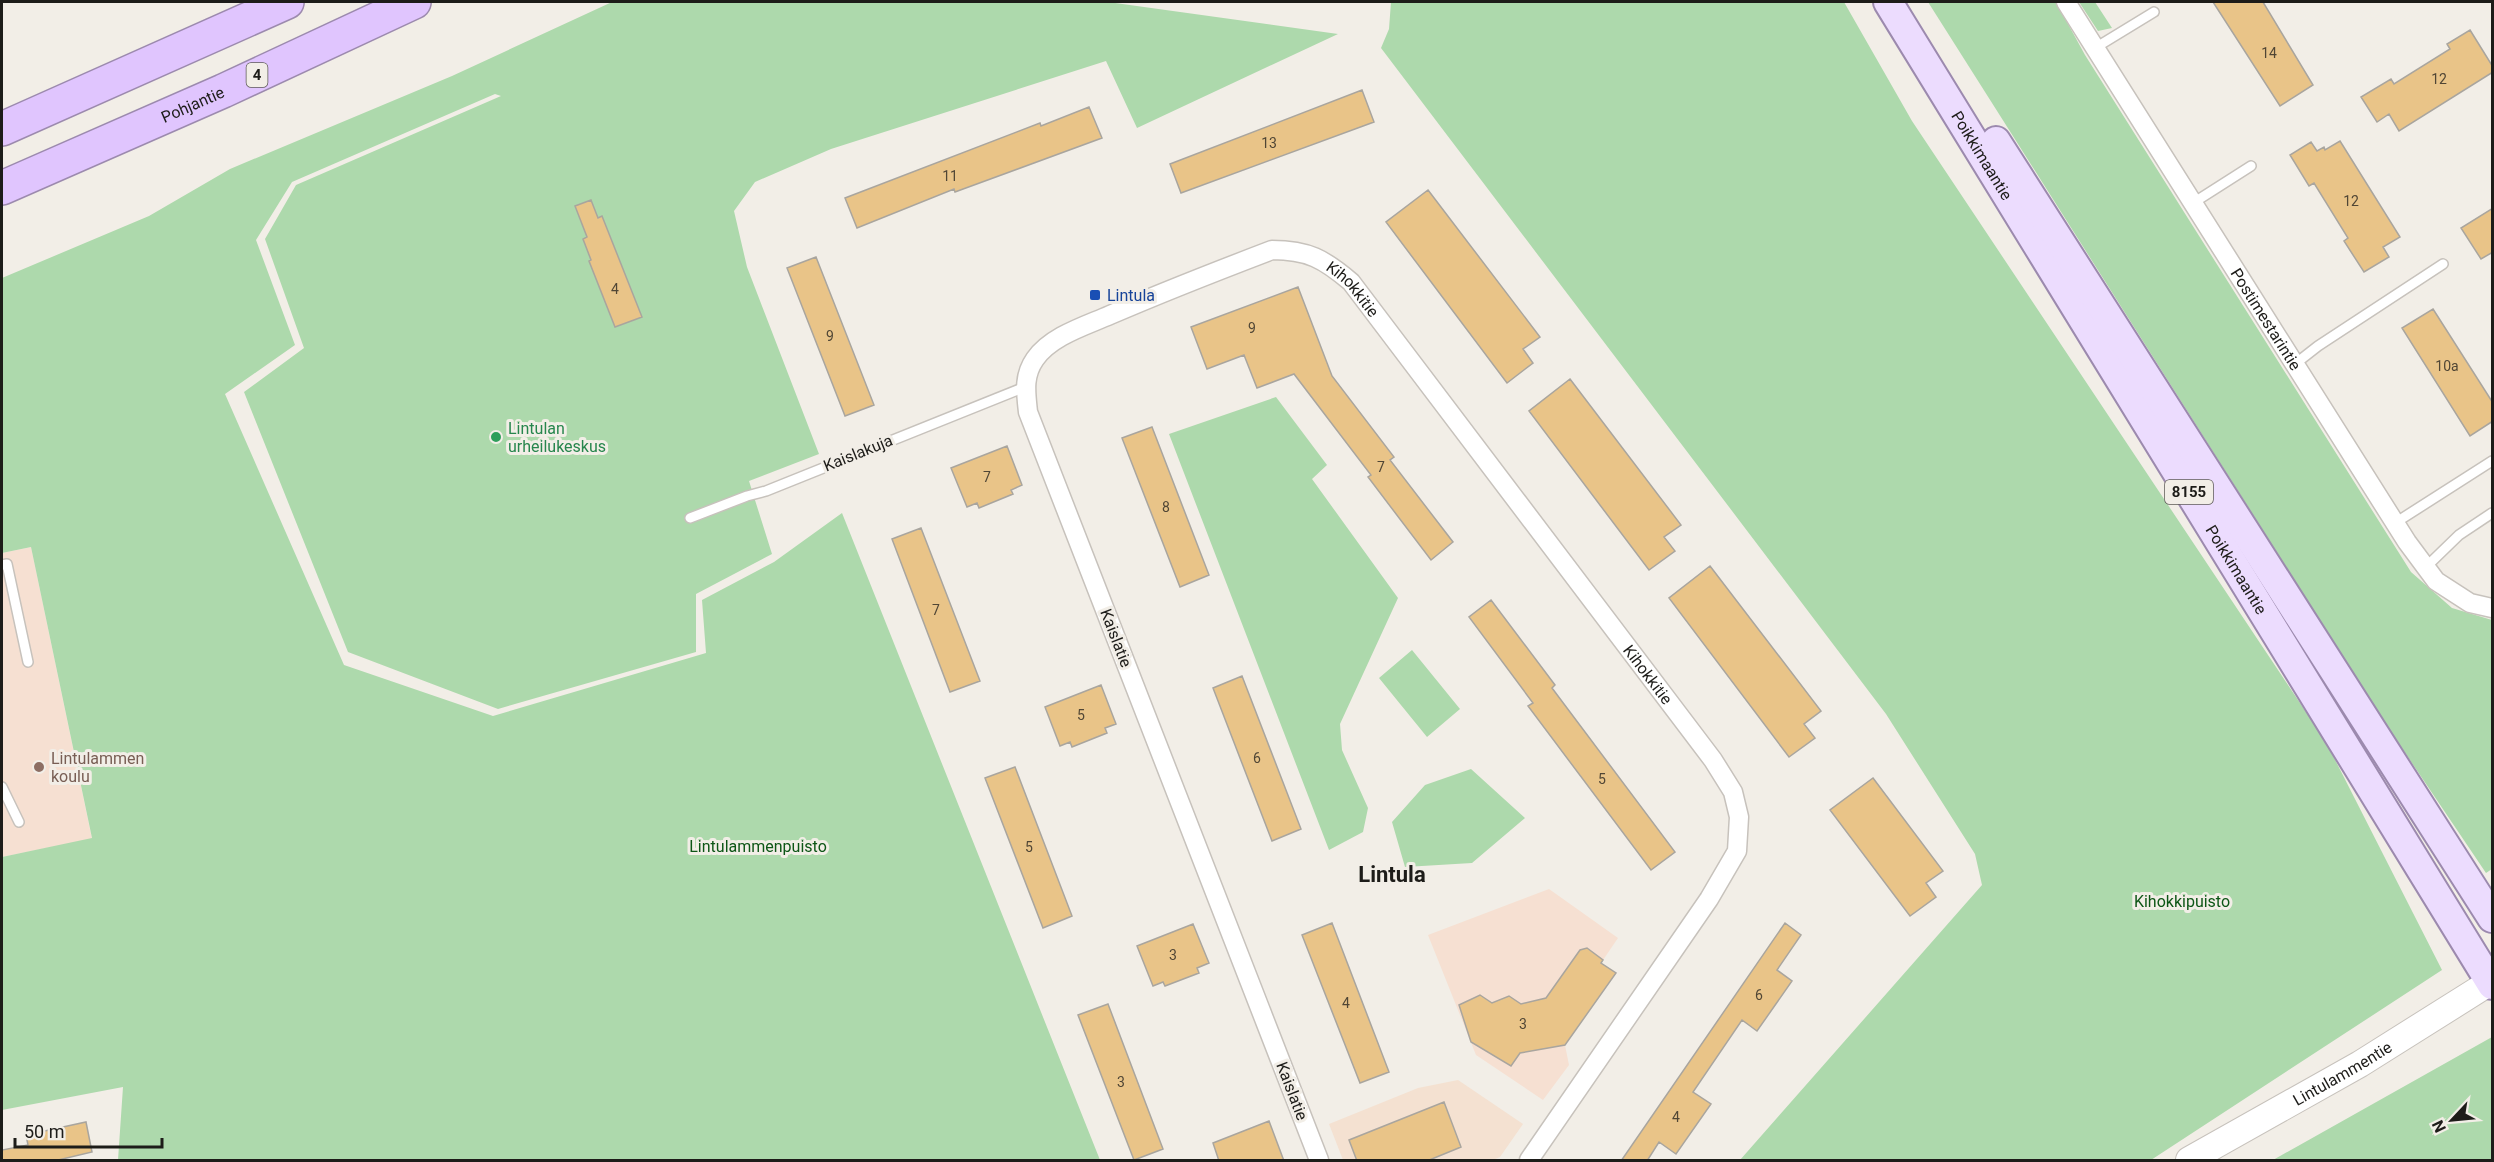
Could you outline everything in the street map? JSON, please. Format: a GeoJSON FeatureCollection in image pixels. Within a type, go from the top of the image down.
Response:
{"type":"FeatureCollection","features":[{"type":"Feature","properties":{"kind":"highway"},"geometry":{"type":"LineString","coordinates":[[2,129],[287,2]]}},
{"type":"Feature","properties":{"kind":"highway","name":"Pohjantie"},"geometry":{"type":"LineString","coordinates":[[2,188],[223,91],[414,2]]}},
{"type":"Feature","properties":{"kind":"main road","name":"Poikkimaantie"},"geometry":{"type":"LineString","coordinates":[[1888,2],[2492,983]]}},
{"type":"Feature","properties":{"kind":"main road","name":"Poikkimaantie"},"geometry":{"type":"LineString","coordinates":[[1907,2],[2493,918]]}},
{"type":"Feature","properties":{"kind":"street","name":"Postimestarintie"},"geometry":{"type":"LineString","coordinates":[[2066,2],[2395,523],[2426,567],[2436,581],[2470,603],[2493,608]]}},
{"type":"Feature","properties":{"kind":"street","name":"Kihokkitie"},"geometry":{"type":"LineString","coordinates":[[1025,387],[1027,375],[1035,360],[1049,344],[1148,299],[1272,250],[1292,250],[1314,256],[1329,264],[1351,282],[1706,751],[1733,792],[1739,818],[1737,851],[1709,899],[1529,1161]]}},
{"type":"Feature","properties":{"kind":"street","name":"Kaislatie"},"geometry":{"type":"LineString","coordinates":[[1025,387],[1028,412],[1318,1161]]}},
{"type":"Feature","properties":{"kind":"street","name":"Lintulammentie"},"geometry":{"type":"LineString","coordinates":[[2189,1161],[2360,1064],[2492,983]]}},
{"type":"Feature","properties":{"kind":"lane"},"geometry":{"type":"LineString","coordinates":[[2095,48],[2154,12]]}},
{"type":"Feature","properties":{"kind":"lane"},"geometry":{"type":"LineString","coordinates":[[2193,203],[2252,166]]}},
{"type":"Feature","properties":{"kind":"lane"},"geometry":{"type":"LineString","coordinates":[[2295,364],[2318,345],[2443,264]]}},
{"type":"Feature","properties":{"kind":"lane","name":"Kaislakuja"},"geometry":{"type":"LineString","coordinates":[[690,518],[747,495],[766,491],[1025,387]]}},
{"type":"Feature","properties":{"kind":"lane"},"geometry":{"type":"LineString","coordinates":[[2395,523],[2493,461]]}},
{"type":"Feature","properties":{"kind":"lane"},"geometry":{"type":"LineString","coordinates":[[2426,567],[2459,535],[2493,513]]}},
{"type":"Feature","properties":{"kind":"lane"},"geometry":{"type":"LineString","coordinates":[[2,565],[7,564],[28,662]]}},
{"type":"Feature","properties":{"kind":"lane"},"geometry":{"type":"LineString","coordinates":[[2,788],[19,822]]}},
{"type":"Feature","properties":{"kind":"shaded area","name":"Lintulammen koulu"},"geometry":{"type":"Polygon","coordinates":[[[31,547],[92,839],[2,857],[2,553],[31,547]]]}},
{"type":"Feature","properties":{"kind":"shaded area"},"geometry":{"type":"Polygon","coordinates":[[[1549,889],[1618,938],[1601,963],[1616,973],[1565,1045],[1569,1065],[1543,1100],[1476,1055],[1428,935],[1549,889]]]}},
{"type":"Feature","properties":{"kind":"shaded area"},"geometry":{"type":"Polygon","coordinates":[[[1458,1080],[1523,1124],[1500,1157],[1493,1160],[1343,1160],[1329,1124],[1418,1088],[1458,1080]]]}},
{"type":"Feature","properties":{"kind":"green space","name":"Lintulammenpuisto"},"geometry":{"type":"Polygon","coordinates":[[[612,2],[1108,2],[1338,34],[1137,128],[1106,61],[831,149],[755,182],[734,211],[747,267],[819,454],[749,481],[772,554],[696,594],[696,652],[498,709],[348,652],[244,392],[304,348],[265,239],[296,185],[501,96],[495,94],[292,182],[256,240],[295,345],[225,394],[344,665],[493,716],[706,653],[702,600],[774,562],[842,513],[1100,1160],[118,1160],[123,1087],[2,1110],[2,857],[92,838],[31,547],[2,553],[2,278],[149,216],[230,169],[452,76],[612,2]]]}},
{"type":"Feature","properties":{"kind":"green space","name":"Kihokkipuisto"},"geometry":{"type":"Polygon","coordinates":[[[1391,2],[1844,2],[1912,121],[2326,742],[2442,970],[2151,1160],[1740,1160],[1982,885],[1975,854],[1886,714],[1381,48],[1389,29],[1391,2]]]}},
{"type":"Feature","properties":{"kind":"green space"},"geometry":{"type":"Polygon","coordinates":[[[1928,2],[2056,2],[2085,55],[2411,572],[2452,608],[2492,620],[2492,869],[2486,873],[2385,723],[1928,2]]]}},
{"type":"Feature","properties":{"kind":"green space"},"geometry":{"type":"Polygon","coordinates":[[[2079,2],[2095,2],[2112,28],[2098,31],[2079,2]]]}},
{"type":"Feature","properties":{"kind":"green space"},"geometry":{"type":"Polygon","coordinates":[[[1276,397],[1327,465],[1312,479],[1398,598],[1340,724],[1342,750],[1368,808],[1363,832],[1329,850],[1169,434],[1276,397]]]}},
{"type":"Feature","properties":{"kind":"green space"},"geometry":{"type":"Polygon","coordinates":[[[1412,650],[1460,709],[1427,737],[1379,678],[1412,650]]]}},
{"type":"Feature","properties":{"kind":"green space"},"geometry":{"type":"Polygon","coordinates":[[[1471,769],[1525,818],[1472,863],[1405,867],[1392,822],[1425,785],[1471,769]]]}},
{"type":"Feature","properties":{"kind":"green space"},"geometry":{"type":"Polygon","coordinates":[[[2492,1037],[2492,1160],[2273,1160],[2492,1037]]]}},
{"type":"Feature","properties":{"kind":"building"},"geometry":{"type":"Polygon","coordinates":[[[2213,2],[2263,2],[2313,85],[2280,106],[2213,2]]]}},
{"type":"Feature","properties":{"kind":"building"},"geometry":{"type":"Polygon","coordinates":[[[2470,30],[2493,67],[2493,72],[2399,131],[2389,114],[2377,122],[2361,97],[2391,79],[2394,84],[2450,49],[2447,44],[2470,30]]]}},
{"type":"Feature","properties":{"kind":"building"},"geometry":{"type":"Polygon","coordinates":[[[1362,90],[1374,122],[1181,193],[1170,164],[1362,90]]]}},
{"type":"Feature","properties":{"kind":"building"},"geometry":{"type":"Polygon","coordinates":[[[1089,107],[1102,138],[955,192],[954,189],[857,228],[845,198],[1040,123],[1041,126],[1089,107]]]}},
{"type":"Feature","properties":{"kind":"building"},"geometry":{"type":"Polygon","coordinates":[[[2340,141],[2400,237],[2383,247],[2389,257],[2364,272],[2344,241],[2348,238],[2314,183],[2309,186],[2290,155],[2311,142],[2317,151],[2324,147],[2325,150],[2340,141]]]}},
{"type":"Feature","properties":{"kind":"building"},"geometry":{"type":"Polygon","coordinates":[[[1428,190],[1540,337],[1523,349],[1533,363],[1507,383],[1386,222],[1428,190]]]}},
{"type":"Feature","properties":{"kind":"building"},"geometry":{"type":"Polygon","coordinates":[[[591,200],[598,218],[602,216],[642,317],[615,327],[589,261],[591,260],[583,239],[587,237],[575,206],[591,200]]]}},
{"type":"Feature","properties":{"kind":"building"},"geometry":{"type":"Polygon","coordinates":[[[2493,208],[2493,252],[2481,259],[2461,228],[2493,208]]]}},
{"type":"Feature","properties":{"kind":"building"},"geometry":{"type":"Polygon","coordinates":[[[816,257],[874,405],[845,416],[787,268],[816,257]]]}},
{"type":"Feature","properties":{"kind":"building"},"geometry":{"type":"Polygon","coordinates":[[[1298,287],[1332,376],[1394,457],[1390,460],[1453,542],[1431,560],[1368,477],[1371,475],[1294,374],[1257,388],[1244,355],[1207,369],[1191,327],[1298,287]]]}},
{"type":"Feature","properties":{"kind":"building"},"geometry":{"type":"Polygon","coordinates":[[[2433,309],[2493,403],[2493,421],[2470,436],[2402,328],[2433,309]]]}},
{"type":"Feature","properties":{"kind":"building"},"geometry":{"type":"Polygon","coordinates":[[[1570,379],[1681,525],[1664,537],[1675,551],[1649,570],[1529,411],[1570,379]]]}},
{"type":"Feature","properties":{"kind":"building"},"geometry":{"type":"Polygon","coordinates":[[[1152,427],[1209,575],[1180,587],[1122,438],[1152,427]]]}},
{"type":"Feature","properties":{"kind":"building"},"geometry":{"type":"Polygon","coordinates":[[[1007,446],[1022,485],[1011,490],[1013,494],[979,508],[977,503],[967,507],[951,468],[1007,446]]]}},
{"type":"Feature","properties":{"kind":"building"},"geometry":{"type":"Polygon","coordinates":[[[921,528],[980,681],[950,692],[892,539],[921,528]]]}},
{"type":"Feature","properties":{"kind":"building"},"geometry":{"type":"Polygon","coordinates":[[[1710,566],[1821,711],[1804,724],[1815,738],[1789,757],[1669,598],[1710,566]]]}},
{"type":"Feature","properties":{"kind":"building"},"geometry":{"type":"Polygon","coordinates":[[[1491,600],[1555,685],[1552,688],[1675,852],[1651,870],[1528,706],[1533,703],[1469,617],[1491,600]]]}},
{"type":"Feature","properties":{"kind":"building"},"geometry":{"type":"Polygon","coordinates":[[[1242,676],[1301,829],[1272,841],[1213,688],[1242,676]]]}},
{"type":"Feature","properties":{"kind":"building"},"geometry":{"type":"Polygon","coordinates":[[[1101,685],[1116,724],[1105,728],[1107,733],[1072,747],[1070,742],[1060,746],[1045,707],[1101,685]]]}},
{"type":"Feature","properties":{"kind":"building"},"geometry":{"type":"Polygon","coordinates":[[[1015,767],[1072,916],[1043,928],[985,778],[1015,767]]]}},
{"type":"Feature","properties":{"kind":"building"},"geometry":{"type":"Polygon","coordinates":[[[1873,778],[1943,871],[1926,883],[1936,897],[1910,916],[1830,810],[1873,778]]]}},
{"type":"Feature","properties":{"kind":"building"},"geometry":{"type":"Polygon","coordinates":[[[1332,923],[1389,1072],[1360,1083],[1302,935],[1332,923]]]}},
{"type":"Feature","properties":{"kind":"building"},"geometry":{"type":"Polygon","coordinates":[[[1785,923],[1801,935],[1777,970],[1792,981],[1757,1031],[1742,1020],[1693,1092],[1711,1104],[1676,1154],[1659,1142],[1647,1161],[1621,1161],[1785,923]]]}},
{"type":"Feature","properties":{"kind":"building"},"geometry":{"type":"Polygon","coordinates":[[[1193,924],[1209,963],[1197,968],[1199,973],[1165,986],[1163,982],[1153,986],[1137,946],[1193,924]]]}},
{"type":"Feature","properties":{"kind":"building"},"geometry":{"type":"Polygon","coordinates":[[[1587,948],[1603,960],[1601,963],[1616,973],[1565,1045],[1520,1053],[1511,1066],[1471,1042],[1459,1005],[1480,995],[1492,1003],[1509,996],[1521,1004],[1546,998],[1580,950],[1587,948]]]}},
{"type":"Feature","properties":{"kind":"building"},"geometry":{"type":"Polygon","coordinates":[[[1108,1004],[1163,1149],[1134,1160],[1078,1015],[1108,1004]]]}},
{"type":"Feature","properties":{"kind":"building"},"geometry":{"type":"Polygon","coordinates":[[[1444,1102],[1461,1147],[1427,1161],[1357,1161],[1349,1140],[1444,1102]]]}},
{"type":"Feature","properties":{"kind":"building"},"geometry":{"type":"Polygon","coordinates":[[[1269,1121],[1284,1161],[1219,1161],[1213,1143],[1269,1121]]]}},
{"type":"Feature","properties":{"kind":"building"},"geometry":{"type":"Polygon","coordinates":[[[86,1122],[92,1152],[54,1161],[2,1161],[2,1150],[28,1145],[26,1135],[86,1122]]]}},
{"type":"Feature","properties":{"kind":"place","name":"Lintula"},"geometry":{"type":"Point","coordinates":[1095,295]}},
{"type":"Feature","properties":{"kind":"place","name":"Lintulan urheilukeskus"},"geometry":{"type":"Point","coordinates":[496,437]}},
{"type":"Feature","properties":{"kind":"place","name":"Lintulammen koulu"},"geometry":{"type":"Point","coordinates":[39,767]}},
{"type":"Feature","properties":{"kind":"district","name":"Lintula"},"geometry":{"type":"Point","coordinates":[1392,874]}}]}
